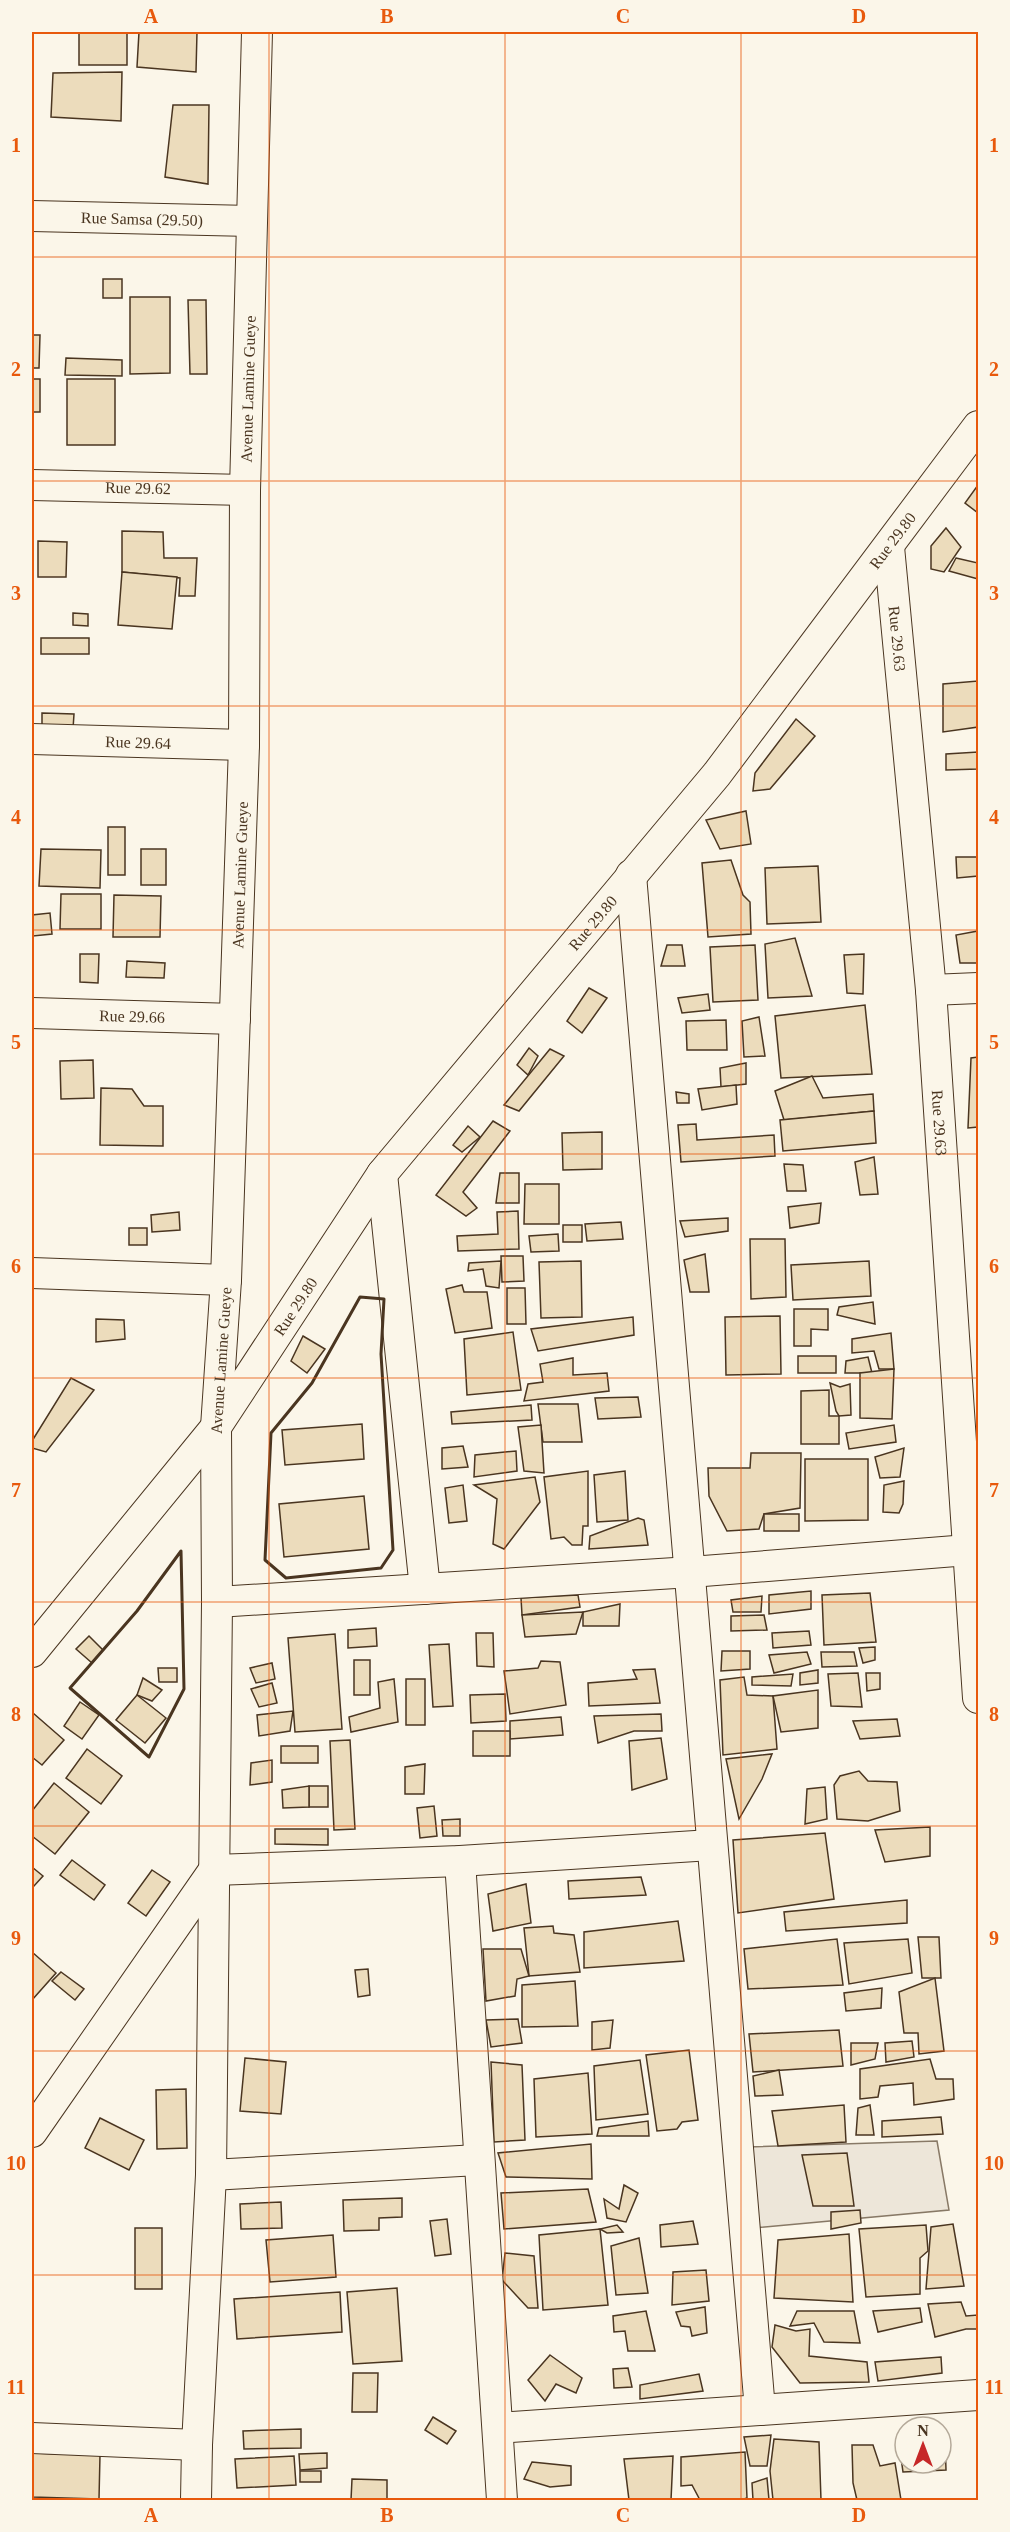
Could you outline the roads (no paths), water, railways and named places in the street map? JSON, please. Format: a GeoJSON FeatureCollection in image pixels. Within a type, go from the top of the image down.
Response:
{"type":"FeatureCollection","features":[{"type":"Feature","properties":{"kind":"street","name":"Avenue Lamine Gueye"},"geometry":{"type":"LineString","coordinates":[[32,1652],[216,1426],[226,1280],[244,745],[245,490],[258,32]]}},
{"type":"Feature","properties":{"kind":"street","name":"Rue Samsa (29.50)"},"geometry":{"type":"LineString","coordinates":[[32,216],[251,220]]}},
{"type":"Feature","properties":{"kind":"street","name":"Rue 29.80"},"geometry":{"type":"LineString","coordinates":[[216,1426],[382,1174],[717,774],[978,426]]}},
{"type":"Feature","properties":{"kind":"street","name":"Rue 29.62"},"geometry":{"type":"LineString","coordinates":[[32,485],[245,490]]}},
{"type":"Feature","properties":{"kind":"street","name":"Rue 29.63"},"geometry":{"type":"LineString","coordinates":[[889,547],[931,990],[978,1698]]}},
{"type":"Feature","properties":{"kind":"street","name":"Rue 29.64"},"geometry":{"type":"LineString","coordinates":[[32,739],[244,745]]}},
{"type":"Feature","properties":{"kind":"street"},"geometry":{"type":"LineString","coordinates":[[631,875],[760,2410]]}},
{"type":"Feature","properties":{"kind":"street"},"geometry":{"type":"LineString","coordinates":[[931,990],[978,988]]}},
{"type":"Feature","properties":{"kind":"street","name":"Rue 29.66"},"geometry":{"type":"LineString","coordinates":[[32,1013],[235,1019]]}},
{"type":"Feature","properties":{"kind":"street"},"geometry":{"type":"LineString","coordinates":[[382,1174],[425,1588]]}},
{"type":"Feature","properties":{"kind":"street"},"geometry":{"type":"LineString","coordinates":[[32,1274],[226,1280]]}},
{"type":"Feature","properties":{"kind":"street"},"geometry":{"type":"LineString","coordinates":[[196,2500],[196,2445],[211,2175],[218,1602],[216,1426]]}},
{"type":"Feature","properties":{"kind":"street"},"geometry":{"type":"LineString","coordinates":[[218,1602],[691,1572],[968,1550]]}},
{"type":"Feature","properties":{"kind":"street"},"geometry":{"type":"LineString","coordinates":[[214,1870],[460,1861],[711,1845]]}},
{"type":"Feature","properties":{"kind":"street"},"geometry":{"type":"LineString","coordinates":[[460,1861],[502,2500]]}},
{"type":"Feature","properties":{"kind":"street"},"geometry":{"type":"LineString","coordinates":[[32,2132],[214,1870]]}},
{"type":"Feature","properties":{"kind":"street"},"geometry":{"type":"LineString","coordinates":[[211,2175],[478,2160]]}},
{"type":"Feature","properties":{"kind":"street"},"geometry":{"type":"LineString","coordinates":[[498,2428],[978,2394]]}},
{"type":"Feature","properties":{"kind":"street"},"geometry":{"type":"LineString","coordinates":[[32,2438],[196,2445]]}}]}
